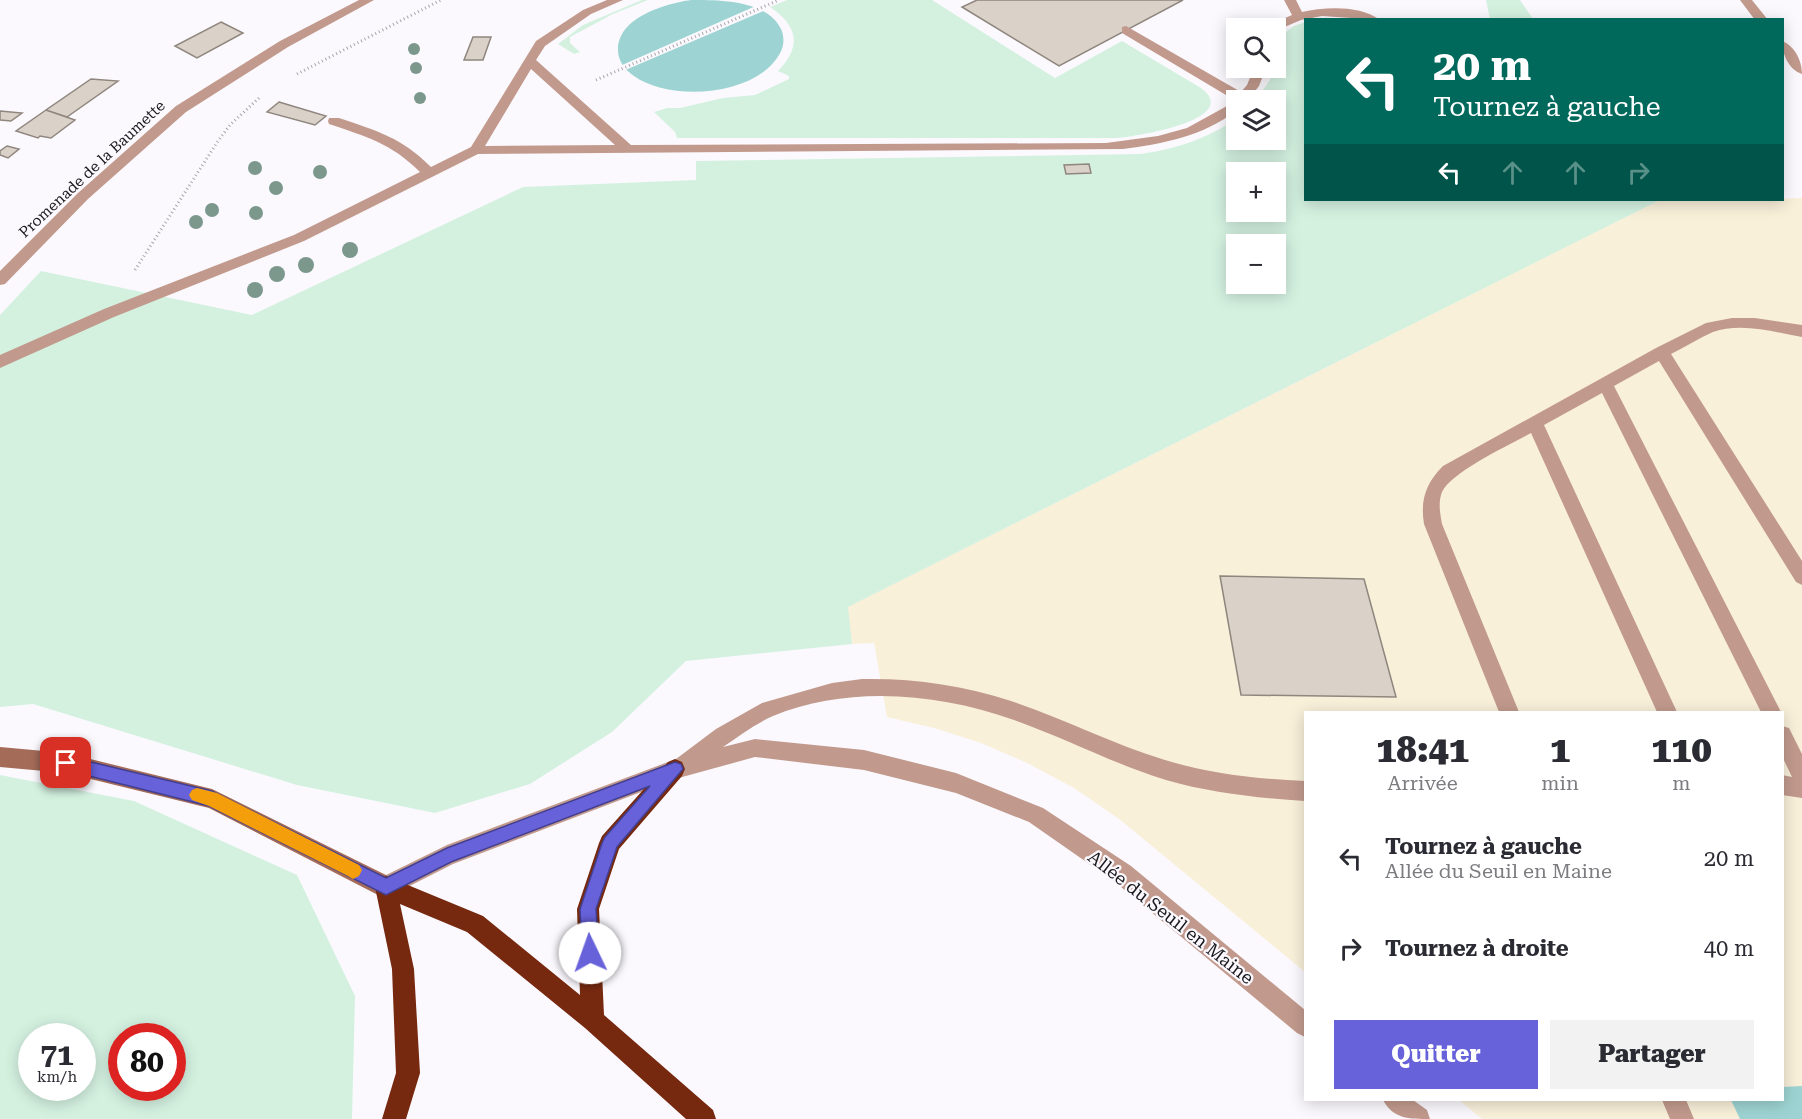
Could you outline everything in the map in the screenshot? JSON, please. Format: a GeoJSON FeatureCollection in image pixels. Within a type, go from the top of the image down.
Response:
{"type":"FeatureCollection","features":[{"type":"Feature","properties":{"kind":"highway"},"geometry":{"type":"LineString","coordinates":[[593,1020],[588,909],[610,843],[675,769]]}},
{"type":"Feature","properties":{"kind":"highway"},"geometry":{"type":"LineString","coordinates":[[386,887],[475,924],[593,1020],[704,1119]]}},
{"type":"Feature","properties":{"kind":"highway"},"geometry":{"type":"LineString","coordinates":[[386,887],[403,969],[408,1074],[394,1119]]}},
{"type":"Feature","properties":{"kind":"street","name":"Promenade de la Baumette"},"geometry":{"type":"LineString","coordinates":[[0,280],[83,196],[181,109],[284,44],[368,0]]}},
{"type":"Feature","properties":{"kind":"street"},"geometry":{"type":"LineString","coordinates":[[476,150],[540,44],[587,12],[617,0]]}},
{"type":"Feature","properties":{"kind":"street"},"geometry":{"type":"LineString","coordinates":[[1290,0],[1298,16]]}},
{"type":"Feature","properties":{"kind":"street"},"geometry":{"type":"LineString","coordinates":[[1746,0],[1760,18]]}},
{"type":"Feature","properties":{"kind":"street"},"geometry":{"type":"LineString","coordinates":[[1286,22],[1327,6],[1369,18]]}},
{"type":"Feature","properties":{"kind":"street"},"geometry":{"type":"LineString","coordinates":[[1126,30],[1226,92]]}},
{"type":"Feature","properties":{"kind":"street"},"geometry":{"type":"LineString","coordinates":[[1784,48],[1802,70]]}},
{"type":"Feature","properties":{"kind":"street"},"geometry":{"type":"LineString","coordinates":[[530,61],[627,149]]}},
{"type":"Feature","properties":{"kind":"street"},"geometry":{"type":"LineString","coordinates":[[0,363],[108,313],[299,238],[476,150],[1106,147],[1136,144],[1190,132],[1213,121],[1226,111]]}},
{"type":"Feature","properties":{"kind":"street"},"geometry":{"type":"LineString","coordinates":[[334,121],[387,139],[411,155],[429,173]]}},
{"type":"Feature","properties":{"kind":"street"},"geometry":{"type":"LineString","coordinates":[[1509,711],[1433,524],[1430,501],[1438,481],[1449,471],[1711,327],[1731,323],[1755,323],[1802,331]]}},
{"type":"Feature","properties":{"kind":"street"},"geometry":{"type":"LineString","coordinates":[[1662,352],[1802,577]]}},
{"type":"Feature","properties":{"kind":"street"},"geometry":{"type":"LineString","coordinates":[[1605,384],[1770,711]]}},
{"type":"Feature","properties":{"kind":"street"},"geometry":{"type":"LineString","coordinates":[[1535,423],[1667,711]]}},
{"type":"Feature","properties":{"kind":"street"},"geometry":{"type":"LineString","coordinates":[[675,769],[717,739],[766,710],[830,690],[882,686],[935,692],[989,704],[1037,719],[1125,756],[1168,770],[1224,783],[1303,795]]}},
{"type":"Feature","properties":{"kind":"street"},"geometry":{"type":"LineString","coordinates":[[1784,739],[1802,775]]}},
{"type":"Feature","properties":{"kind":"street","name":"Allée du Seuil en Maine"},"geometry":{"type":"LineString","coordinates":[[386,887],[447,856],[675,769],[755,748],[864,760],[956,783],[1036,815],[1123,874],[1304,1024]]}},
{"type":"Feature","properties":{"kind":"street"},"geometry":{"type":"LineString","coordinates":[[0,757],[66,763],[212,799],[386,887]]}},
{"type":"Feature","properties":{"kind":"street"},"geometry":{"type":"LineString","coordinates":[[1784,785],[1802,788]]}},
{"type":"Feature","properties":{"kind":"street"},"geometry":{"type":"LineString","coordinates":[[1396,1101],[1418,1119]]}},
{"type":"Feature","properties":{"kind":"street"},"geometry":{"type":"LineString","coordinates":[[1674,1101],[1682,1119]]}},
{"type":"Feature","properties":{"kind":"path"},"geometry":{"type":"LineString","coordinates":[[288,79],[441,0]]}},
{"type":"Feature","properties":{"kind":"path"},"geometry":{"type":"LineString","coordinates":[[619,70],[779,0]]}},
{"type":"Feature","properties":{"kind":"path"},"geometry":{"type":"LineString","coordinates":[[130,276],[218,141],[245,110],[265,93]]}},
{"type":"Feature","properties":{"kind":"shaded area"},"geometry":{"type":"Polygon","coordinates":[[[1784,198],[1802,198],[1802,1119],[1482,1119],[1460,1101],[1784,1101],[1784,711],[1304,711],[1304,971],[1119,819],[1074,788],[1027,763],[981,743],[934,728],[887,717],[874,643],[852,644],[847,607],[1658,201],[1784,201],[1784,198]]]}},
{"type":"Feature","properties":{"kind":"green space"},"geometry":{"type":"Polygon","coordinates":[[[642,0],[648,0],[613,14],[570,37],[570,43],[580,52],[574,54],[558,44],[583,25],[642,0]]]}},
{"type":"Feature","properties":{"kind":"green space"},"geometry":{"type":"Polygon","coordinates":[[[787,0],[932,0],[1055,78],[1122,41],[1201,88],[1210,99],[1208,109],[1197,118],[1181,125],[1116,138],[677,138],[675,132],[654,112],[723,98],[755,95],[789,79],[789,76],[778,71],[791,53],[794,37],[786,22],[770,7],[787,0]]]}},
{"type":"Feature","properties":{"kind":"green space"},"geometry":{"type":"Polygon","coordinates":[[[1486,0],[1520,0],[1532,18],[1490,18],[1486,0]]]}},
{"type":"Feature","properties":{"kind":"green space"},"geometry":{"type":"Polygon","coordinates":[[[1304,22],[1304,201],[1658,201],[848,607],[852,644],[686,661],[612,732],[530,784],[435,813],[297,785],[33,704],[0,707],[0,315],[41,271],[252,315],[523,187],[696,180],[696,161],[1140,154],[1190,142],[1226,125],[1226,150],[1286,150],[1286,90],[1263,90],[1271,78],[1286,78],[1286,32],[1304,22]]]}},
{"type":"Feature","properties":{"kind":"green space"},"geometry":{"type":"Polygon","coordinates":[[[0,775],[134,801],[297,875],[355,996],[352,1119],[0,1119],[0,775]]]}},
{"type":"Feature","properties":{"kind":"water"},"geometry":{"type":"Polygon","coordinates":[[[691,0],[715,0],[742,4],[765,12],[774,19],[782,32],[783,42],[779,55],[767,69],[751,79],[732,87],[711,91],[689,92],[668,89],[650,84],[631,74],[623,65],[618,54],[620,39],[626,29],[634,21],[656,9],[691,0]]]}},
{"type":"Feature","properties":{"kind":"water"},"geometry":{"type":"Polygon","coordinates":[[[1802,1086],[1802,1119],[1740,1119],[1731,1101],[1784,1101],[1784,1087],[1802,1086]]]}},
{"type":"Feature","properties":{"kind":"pier"},"geometry":{"type":"Polygon","coordinates":[[[758,5],[766,10],[623,71],[620,66],[758,5]]]}},
{"type":"Feature","properties":{"kind":"building"},"geometry":{"type":"Polygon","coordinates":[[[977,0],[1183,0],[1059,66],[962,7],[977,0]]]}},
{"type":"Feature","properties":{"kind":"building"},"geometry":{"type":"Polygon","coordinates":[[[221,22],[243,33],[197,58],[175,46],[221,22]]]}},
{"type":"Feature","properties":{"kind":"building"},"geometry":{"type":"Polygon","coordinates":[[[473,37],[491,37],[483,60],[464,60],[473,37]]]}},
{"type":"Feature","properties":{"kind":"building"},"geometry":{"type":"Polygon","coordinates":[[[91,79],[118,81],[67,117],[46,110],[91,79]]]}},
{"type":"Feature","properties":{"kind":"building"},"geometry":{"type":"Polygon","coordinates":[[[279,102],[326,116],[315,125],[267,112],[279,102]]]}},
{"type":"Feature","properties":{"kind":"building"},"geometry":{"type":"Polygon","coordinates":[[[46,110],[75,120],[51,138],[40,136],[38,138],[16,131],[46,110]]]}},
{"type":"Feature","properties":{"kind":"building"},"geometry":{"type":"Polygon","coordinates":[[[0,111],[22,113],[11,121],[0,120],[0,111]]]}},
{"type":"Feature","properties":{"kind":"building"},"geometry":{"type":"Polygon","coordinates":[[[7,146],[19,149],[8,158],[0,155],[0,151],[7,146]]]}},
{"type":"Feature","properties":{"kind":"building"},"geometry":{"type":"Polygon","coordinates":[[[1089,164],[1091,173],[1066,174],[1064,165],[1089,164]]]}},
{"type":"Feature","properties":{"kind":"building"},"geometry":{"type":"Polygon","coordinates":[[[1220,576],[1364,579],[1396,697],[1241,695],[1220,576]]]}},
{"type":"Feature","properties":{"kind":"slow traffic"},"geometry":{"type":"LineString","coordinates":[[197,795],[212,799],[353,870]]}},
{"type":"Feature","properties":{"kind":"route"},"geometry":{"type":"LineString","coordinates":[[66,763],[212,799],[386,887],[447,856],[675,769],[610,843],[588,909],[590,953]]}}]}
